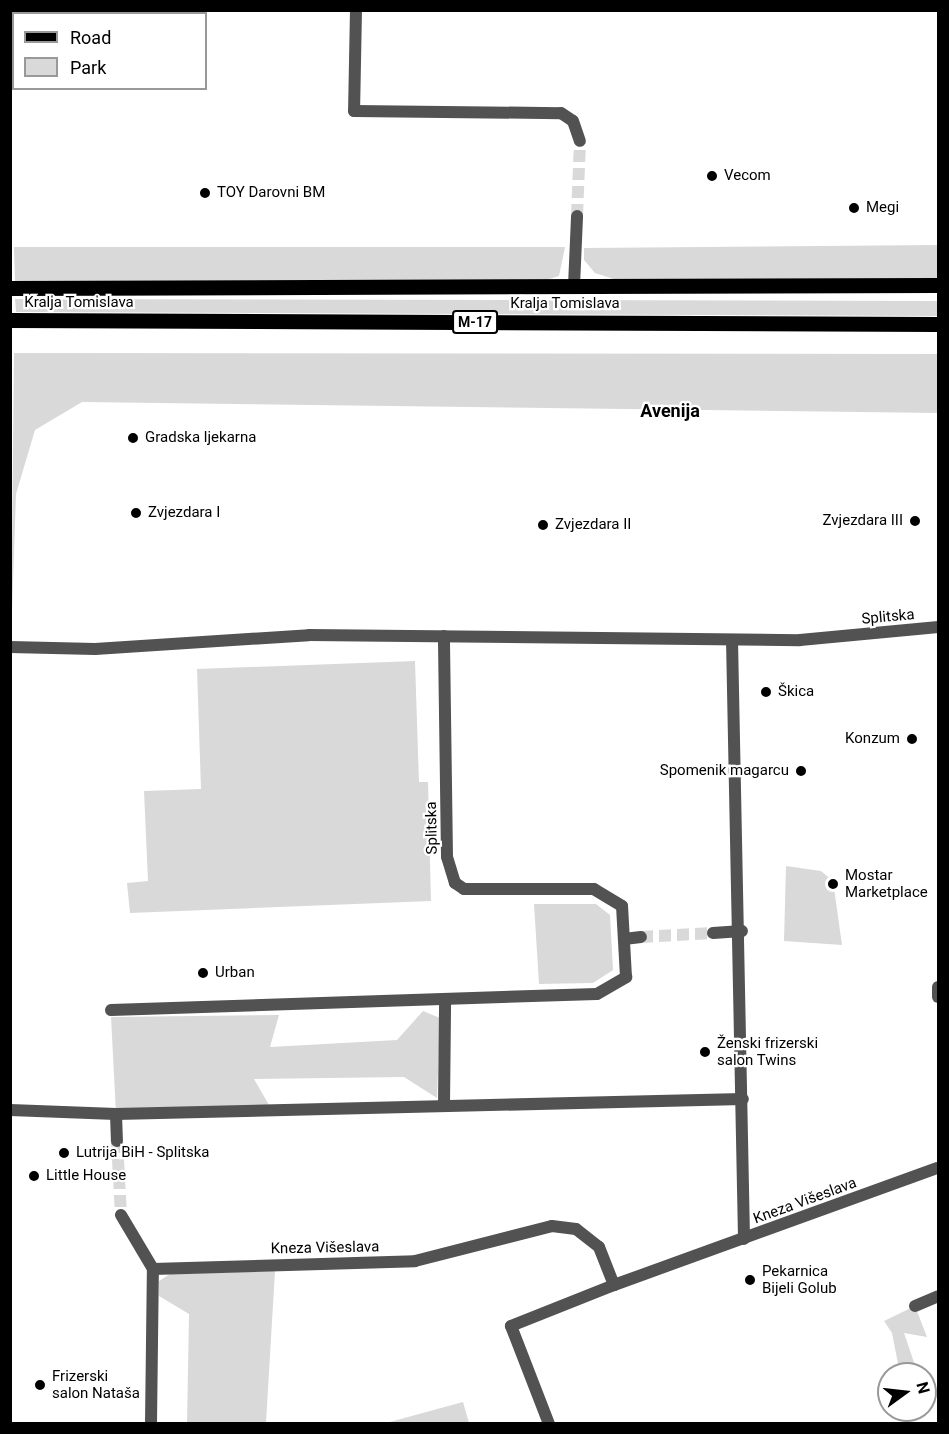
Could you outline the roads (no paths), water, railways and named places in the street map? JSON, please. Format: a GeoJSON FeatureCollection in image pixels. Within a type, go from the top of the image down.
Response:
{"type":"FeatureCollection","features":[{"type":"Feature","properties":{"kind":"main road","name":"Kralja Tomislava"},"geometry":{"type":"LineString","coordinates":[[10,288],[939,285]]}},
{"type":"Feature","properties":{"kind":"main road","name":"Kralja Tomislava"},"geometry":{"type":"LineString","coordinates":[[10,320],[939,324]]}},
{"type":"Feature","properties":{"kind":"street"},"geometry":{"type":"LineString","coordinates":[[356,10],[354,111],[561,113],[573,120],[580,141]]}},
{"type":"Feature","properties":{"kind":"street","name":"Kralja Tomislava"},"geometry":{"type":"LineString","coordinates":[[574,286],[577,216]]}},
{"type":"Feature","properties":{"kind":"street","name":"Splitska"},"geometry":{"type":"LineString","coordinates":[[10,647],[95,649],[309,635],[800,640],[939,627]]}},
{"type":"Feature","properties":{"kind":"street","name":"Splitska"},"geometry":{"type":"LineString","coordinates":[[111,1010],[445,1001],[597,994],[626,977],[622,906],[594,889],[464,889],[455,883],[447,857],[444,636]]}},
{"type":"Feature","properties":{"kind":"street"},"geometry":{"type":"LineString","coordinates":[[732,640],[742,931],[744,1239]]}},
{"type":"Feature","properties":{"kind":"street"},"geometry":{"type":"LineString","coordinates":[[713,933],[742,931]]}},
{"type":"Feature","properties":{"kind":"street"},"geometry":{"type":"LineString","coordinates":[[624,939],[641,938]]}},
{"type":"Feature","properties":{"kind":"street"},"geometry":{"type":"LineString","coordinates":[[444,1105],[445,1001]]}},
{"type":"Feature","properties":{"kind":"street"},"geometry":{"type":"LineString","coordinates":[[10,1110],[116,1114],[743,1099]]}},
{"type":"Feature","properties":{"kind":"street"},"geometry":{"type":"LineString","coordinates":[[116,1114],[117,1141]]}},
{"type":"Feature","properties":{"kind":"street","name":"Kneza Višeslava"},"geometry":{"type":"LineString","coordinates":[[549,1424],[511,1326],[614,1285],[939,1168]]}},
{"type":"Feature","properties":{"kind":"street"},"geometry":{"type":"LineString","coordinates":[[121,1215],[153,1269],[152,1424]]}},
{"type":"Feature","properties":{"kind":"street","name":"Kneza Višeslava"},"geometry":{"type":"LineString","coordinates":[[153,1269],[415,1261],[552,1226],[576,1229],[599,1247],[614,1285]]}},
{"type":"Feature","properties":{"kind":"street"},"geometry":{"type":"LineString","coordinates":[[915,1306],[939,1296]]}},
{"type":"Feature","properties":{"kind":"tunnel"},"geometry":{"type":"LineString","coordinates":[[577,216],[580,141]]}},
{"type":"Feature","properties":{"kind":"tunnel"},"geometry":{"type":"LineString","coordinates":[[641,937],[713,933]]}},
{"type":"Feature","properties":{"kind":"tunnel"},"geometry":{"type":"LineString","coordinates":[[117,1141],[121,1215]]}},
{"type":"Feature","properties":{"kind":"place","name":"Vecom"},"geometry":{"type":"Point","coordinates":[712,176]}},
{"type":"Feature","properties":{"kind":"place","name":"TOY Darovni BM"},"geometry":{"type":"Point","coordinates":[205,193]}},
{"type":"Feature","properties":{"kind":"place","name":"Megi"},"geometry":{"type":"Point","coordinates":[854,208]}},
{"type":"Feature","properties":{"kind":"place","name":"Gradska ljekarna"},"geometry":{"type":"Point","coordinates":[133,438]}},
{"type":"Feature","properties":{"kind":"place","name":"Zvjezdara I"},"geometry":{"type":"Point","coordinates":[136,513]}},
{"type":"Feature","properties":{"kind":"place","name":"Zvjezdara III"},"geometry":{"type":"Point","coordinates":[915,521]}},
{"type":"Feature","properties":{"kind":"place","name":"Zvjezdara II"},"geometry":{"type":"Point","coordinates":[543,525]}},
{"type":"Feature","properties":{"kind":"place","name":"Škica"},"geometry":{"type":"Point","coordinates":[766,692]}},
{"type":"Feature","properties":{"kind":"place","name":"Konzum"},"geometry":{"type":"Point","coordinates":[912,739]}},
{"type":"Feature","properties":{"kind":"place","name":"Spomenik magarcu"},"geometry":{"type":"Point","coordinates":[801,771]}},
{"type":"Feature","properties":{"kind":"place","name":"Mostar Marketplace"},"geometry":{"type":"Point","coordinates":[833,884]}},
{"type":"Feature","properties":{"kind":"place","name":"Urban"},"geometry":{"type":"Point","coordinates":[203,973]}},
{"type":"Feature","properties":{"kind":"place","name":"Ženski frizerski salon Twins"},"geometry":{"type":"Point","coordinates":[705,1052]}},
{"type":"Feature","properties":{"kind":"place","name":"Lutrija BiH - Splitska"},"geometry":{"type":"Point","coordinates":[64,1153]}},
{"type":"Feature","properties":{"kind":"place","name":"Little House"},"geometry":{"type":"Point","coordinates":[34,1176]}},
{"type":"Feature","properties":{"kind":"place","name":"Pekarnica Bijeli Golub"},"geometry":{"type":"Point","coordinates":[750,1280]}},
{"type":"Feature","properties":{"kind":"place","name":"Frizerski salon Nataša"},"geometry":{"type":"Point","coordinates":[40,1385]}},
{"type":"Feature","properties":{"kind":"district","name":"Avenija"},"geometry":{"type":"Point","coordinates":[670,411]}}]}
